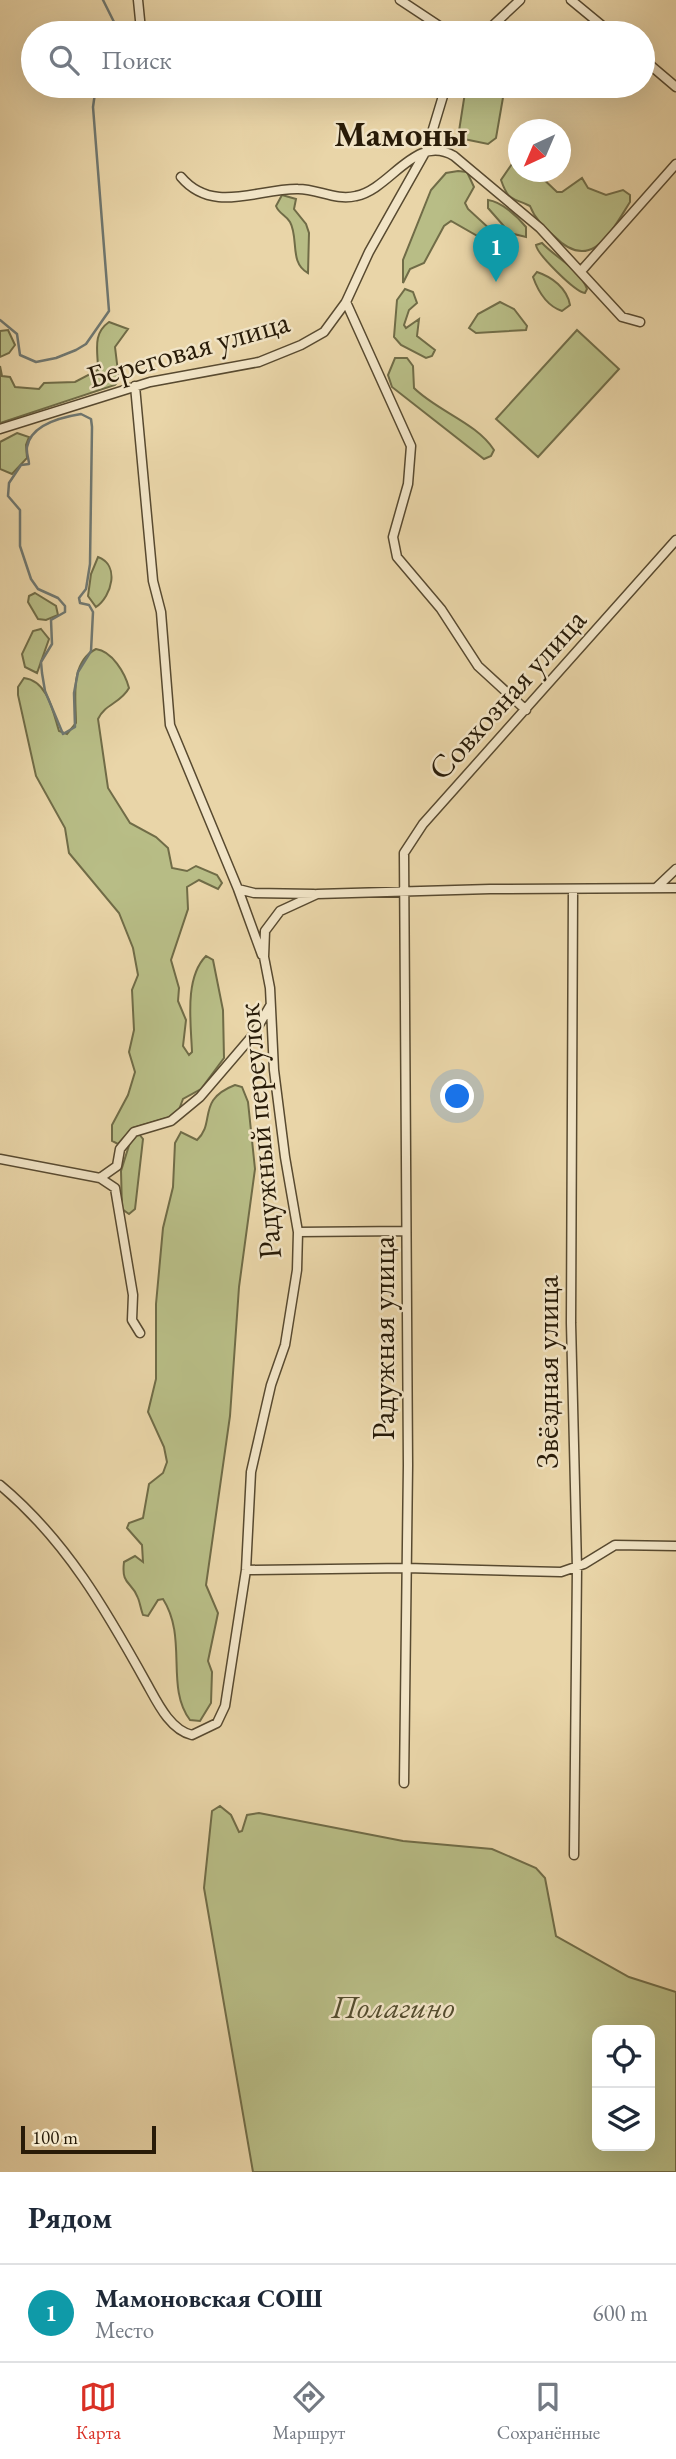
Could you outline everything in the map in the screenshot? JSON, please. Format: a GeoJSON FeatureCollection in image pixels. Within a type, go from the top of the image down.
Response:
{"type":"FeatureCollection","features":[{"type":"Feature","properties":{"kind":"street"},"geometry":{"type":"LineString","coordinates":[[138,0],[140,21]]}},
{"type":"Feature","properties":{"kind":"street"},"geometry":{"type":"LineString","coordinates":[[400,0],[432,21]]}},
{"type":"Feature","properties":{"kind":"street"},"geometry":{"type":"LineString","coordinates":[[498,21],[520,0]]}},
{"type":"Feature","properties":{"kind":"street"},"geometry":{"type":"LineString","coordinates":[[571,0],[596,21]]}},
{"type":"Feature","properties":{"kind":"street"},"geometry":{"type":"LineString","coordinates":[[655,69],[676,87]]}},
{"type":"Feature","properties":{"kind":"street","name":"Береговая улица"},"geometry":{"type":"LineString","coordinates":[[0,429],[135,386],[238,367],[278,355],[324,332],[346,302],[369,252],[427,149],[442,98]]}},
{"type":"Feature","properties":{"kind":"street"},"geometry":{"type":"LineString","coordinates":[[181,177],[196,191],[219,197],[263,195],[295,189],[353,197],[369,192],[427,149],[441,150],[454,156],[540,228],[582,270],[622,317],[640,322]]}},
{"type":"Feature","properties":{"kind":"street"},"geometry":{"type":"LineString","coordinates":[[582,270],[676,164]]}},
{"type":"Feature","properties":{"kind":"street"},"geometry":{"type":"LineString","coordinates":[[346,302],[411,446],[408,484],[393,537],[397,557],[435,601],[478,666],[526,710]]}},
{"type":"Feature","properties":{"kind":"street"},"geometry":{"type":"LineString","coordinates":[[135,386],[153,581],[162,612],[170,725],[239,889],[264,957]]}},
{"type":"Feature","properties":{"kind":"street","name":"Совхозная улица"},"geometry":{"type":"LineString","coordinates":[[405,892],[403,861],[410,840],[676,540]]}},
{"type":"Feature","properties":{"kind":"street"},"geometry":{"type":"LineString","coordinates":[[656,888],[676,869]]}},
{"type":"Feature","properties":{"kind":"street","name":"Радужный переулок"},"geometry":{"type":"LineString","coordinates":[[0,1485],[41,1523],[71,1558],[115,1625],[162,1709],[175,1725],[192,1735],[217,1724],[225,1706],[246,1570],[251,1472],[267,1396],[285,1345],[297,1270],[298,1232],[274,1070],[271,1004],[264,957],[265,932],[274,916],[291,904],[317,894],[676,888]]}},
{"type":"Feature","properties":{"kind":"street"},"geometry":{"type":"LineString","coordinates":[[239,889],[254,893],[317,894]]}},
{"type":"Feature","properties":{"kind":"street","name":"Звёздная улица"},"geometry":{"type":"LineString","coordinates":[[573,889],[571,1323],[573,1505],[577,1568],[574,1855]]}},
{"type":"Feature","properties":{"kind":"street","name":"Радужная улица"},"geometry":{"type":"LineString","coordinates":[[404,1783],[407,1231],[405,892]]}},
{"type":"Feature","properties":{"kind":"street"},"geometry":{"type":"LineString","coordinates":[[100,1178],[117,1166],[120,1149],[134,1132],[171,1121],[200,1097],[253,1035],[271,1004]]}},
{"type":"Feature","properties":{"kind":"street"},"geometry":{"type":"LineString","coordinates":[[0,1159],[100,1178],[115,1188],[122,1245],[133,1295],[132,1320],[140,1333]]}},
{"type":"Feature","properties":{"kind":"street"},"geometry":{"type":"LineString","coordinates":[[298,1232],[407,1231]]}},
{"type":"Feature","properties":{"kind":"street"},"geometry":{"type":"LineString","coordinates":[[246,1570],[406,1568],[553,1572],[577,1568],[615,1545],[676,1546]]}},
{"type":"Feature","properties":{"kind":"green space"},"geometry":{"type":"Polygon","coordinates":[[[464,98],[503,98],[496,138],[488,144],[464,139],[459,131],[464,98]]]}},
{"type":"Feature","properties":{"kind":"green space"},"geometry":{"type":"Polygon","coordinates":[[[508,170],[508,182],[546,182],[557,192],[562,192],[582,178],[588,188],[606,195],[623,190],[630,195],[630,202],[599,244],[589,250],[579,251],[567,247],[550,233],[537,219],[530,206],[512,198],[501,180],[508,170]]]}},
{"type":"Feature","properties":{"kind":"green space"},"geometry":{"type":"Polygon","coordinates":[[[467,172],[474,187],[465,203],[492,231],[490,238],[481,238],[451,221],[444,226],[424,263],[410,269],[403,283],[403,260],[431,190],[446,173],[467,172]]]}},
{"type":"Feature","properties":{"kind":"green space"},"geometry":{"type":"Polygon","coordinates":[[[282,195],[296,199],[294,209],[306,224],[309,233],[308,273],[302,269],[296,257],[293,228],[276,206],[282,195]]]}},
{"type":"Feature","properties":{"kind":"green space"},"geometry":{"type":"Polygon","coordinates":[[[488,200],[504,207],[518,218],[526,227],[526,237],[510,233],[488,208],[488,200]]]}},
{"type":"Feature","properties":{"kind":"green space"},"geometry":{"type":"Polygon","coordinates":[[[542,243],[579,275],[587,289],[585,293],[565,280],[549,264],[536,245],[542,243]]]}},
{"type":"Feature","properties":{"kind":"green space"},"geometry":{"type":"Polygon","coordinates":[[[537,272],[558,284],[566,293],[570,305],[562,311],[548,302],[540,293],[533,277],[537,272]]]}},
{"type":"Feature","properties":{"kind":"green space"},"geometry":{"type":"Polygon","coordinates":[[[405,289],[413,292],[417,303],[409,310],[404,325],[406,328],[419,319],[417,336],[435,350],[432,356],[426,358],[401,345],[394,337],[397,300],[405,289]]]}},
{"type":"Feature","properties":{"kind":"green space"},"geometry":{"type":"Polygon","coordinates":[[[500,302],[514,309],[527,326],[526,330],[476,333],[469,328],[478,314],[500,302]]]}},
{"type":"Feature","properties":{"kind":"green space"},"geometry":{"type":"Polygon","coordinates":[[[109,322],[128,329],[115,347],[119,380],[115,385],[0,423],[0,366],[2,376],[10,377],[15,387],[39,389],[44,383],[75,382],[98,370],[98,337],[109,322]]]}},
{"type":"Feature","properties":{"kind":"green space"},"geometry":{"type":"Polygon","coordinates":[[[8,330],[15,345],[9,353],[0,357],[0,331],[8,330]]]}},
{"type":"Feature","properties":{"kind":"green space"},"geometry":{"type":"Polygon","coordinates":[[[577,330],[619,369],[538,457],[496,419],[577,330]]]}},
{"type":"Feature","properties":{"kind":"green space"},"geometry":{"type":"Polygon","coordinates":[[[395,358],[407,358],[413,366],[414,388],[478,432],[494,450],[491,456],[484,459],[392,387],[388,375],[395,358]]]}},
{"type":"Feature","properties":{"kind":"green space"},"geometry":{"type":"Polygon","coordinates":[[[17,433],[29,437],[26,445],[27,458],[12,474],[0,469],[0,442],[17,433]]]}},
{"type":"Feature","properties":{"kind":"green space"},"geometry":{"type":"Polygon","coordinates":[[[98,557],[109,567],[111,581],[106,596],[96,607],[88,596],[91,574],[98,557]]]}},
{"type":"Feature","properties":{"kind":"green space"},"geometry":{"type":"Polygon","coordinates":[[[35,593],[56,606],[58,615],[46,620],[38,619],[28,602],[29,596],[35,593]]]}},
{"type":"Feature","properties":{"kind":"green space"},"geometry":{"type":"Polygon","coordinates":[[[41,629],[49,639],[37,673],[25,667],[22,654],[33,631],[41,629]]]}},
{"type":"Feature","properties":{"kind":"green space"},"geometry":{"type":"Polygon","coordinates":[[[96,649],[107,654],[117,664],[129,688],[98,719],[108,788],[130,823],[156,837],[168,848],[172,868],[187,871],[196,866],[217,875],[222,883],[218,889],[199,880],[187,887],[188,909],[171,960],[179,988],[178,1001],[186,1020],[183,1046],[189,1055],[192,1052],[190,1002],[194,976],[206,956],[213,960],[223,1010],[224,1058],[201,1089],[183,1099],[177,1115],[133,1128],[118,1144],[112,1141],[112,1125],[128,1095],[135,1072],[129,1052],[134,1030],[132,990],[138,975],[133,948],[119,913],[69,853],[65,828],[36,776],[18,695],[18,687],[24,678],[39,685],[52,707],[59,731],[67,734],[76,723],[75,693],[81,663],[96,649]]]}},
{"type":"Feature","properties":{"kind":"green space"},"geometry":{"type":"Polygon","coordinates":[[[235,1085],[242,1087],[248,1102],[255,1169],[239,1287],[230,1416],[206,1585],[218,1613],[208,1661],[212,1672],[211,1703],[200,1721],[190,1720],[183,1707],[177,1677],[174,1630],[163,1599],[158,1600],[148,1616],[143,1615],[136,1593],[123,1570],[124,1562],[135,1556],[143,1562],[142,1545],[127,1528],[129,1523],[143,1518],[149,1484],[163,1473],[167,1462],[164,1447],[148,1412],[156,1379],[156,1304],[163,1228],[173,1187],[175,1143],[181,1132],[197,1140],[215,1098],[235,1085]]]}},
{"type":"Feature","properties":{"kind":"green space"},"geometry":{"type":"Polygon","coordinates":[[[139,1134],[143,1139],[135,1209],[129,1214],[122,1209],[121,1171],[131,1139],[139,1134]]]}},
{"type":"Feature","properties":{"kind":"green space","name":"Полагино"},"geometry":{"type":"Polygon","coordinates":[[[220,1806],[231,1815],[239,1832],[242,1831],[247,1815],[259,1813],[403,1841],[492,1849],[536,1868],[545,1878],[556,1936],[629,1977],[676,1992],[676,2172],[253,2172],[204,1888],[212,1811],[220,1806]]]}},
{"type":"Feature","properties":{"kind":"waterway"},"geometry":{"type":"LineString","coordinates":[[103,0],[114,21]]}},
{"type":"Feature","properties":{"kind":"waterway"},"geometry":{"type":"LineString","coordinates":[[0,320],[17,334],[20,355],[36,362],[56,358],[86,344],[109,311],[94,98]]}},
{"type":"Feature","properties":{"kind":"waterway"},"geometry":{"type":"LineString","coordinates":[[81,414],[91,419],[92,427],[90,564],[86,589],[79,598],[80,603],[89,605],[93,612],[91,651],[78,672],[74,693],[75,727],[63,734],[45,691],[41,662],[52,644],[51,620],[65,612],[65,606],[58,598],[38,589],[31,579],[20,546],[20,510],[8,496],[9,483],[21,465],[29,464],[27,447],[34,433],[48,423],[81,414]]}},
{"type":"Feature","properties":{"kind":"place","name":"Мамоновская СОШ"},"geometry":{"type":"Point","coordinates":[496,282]}},
{"type":"Feature","properties":{"kind":"district","name":"Мамоны"},"geometry":{"type":"Point","coordinates":[401,133]}}]}
